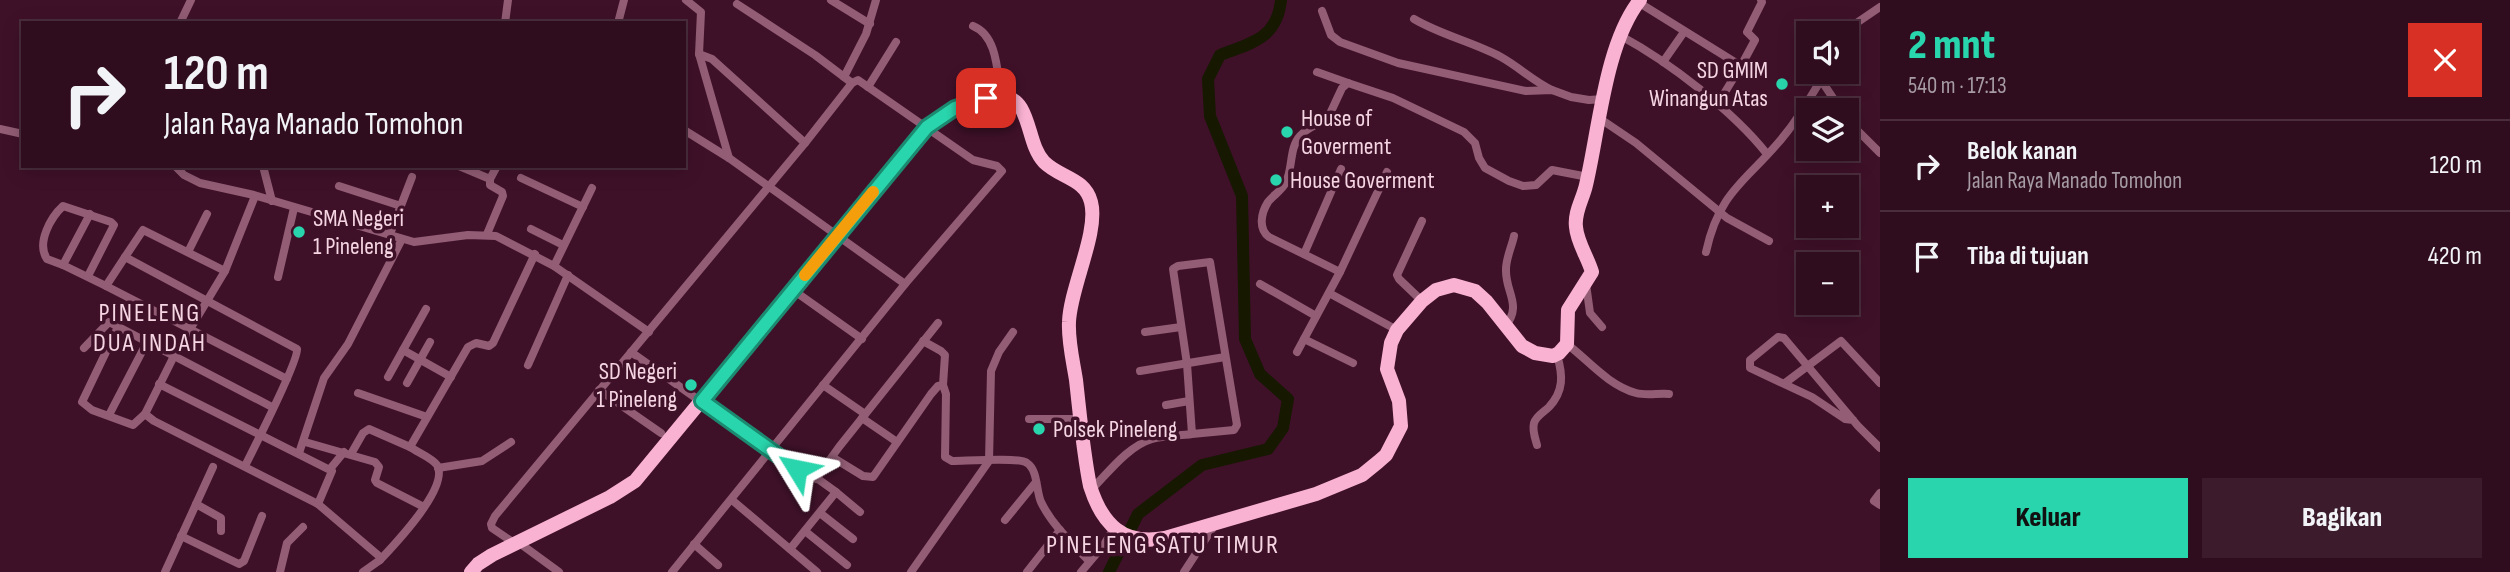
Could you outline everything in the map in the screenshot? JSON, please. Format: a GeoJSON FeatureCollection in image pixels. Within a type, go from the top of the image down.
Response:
{"type":"FeatureCollection","features":[{"type":"Feature","properties":{"kind":"highway"},"geometry":{"type":"LineString","coordinates":[[471,572],[483,561],[516,542],[610,498],[635,481],[927,127],[955,108],[1001,95],[1013,100],[1021,108],[1041,159],[1054,171],[1082,185],[1091,200],[1092,220],[1069,321],[1091,490],[1098,508],[1117,530],[1150,541],[1341,485],[1362,475],[1386,455],[1401,426],[1399,401],[1387,369],[1391,343],[1397,330],[1422,301],[1440,288],[1463,286],[1483,298],[1518,343],[1527,349],[1545,355],[1562,350],[1568,310],[1592,272],[1576,225],[1603,99],[1621,36],[1639,1]]}},
{"type":"Feature","properties":{"kind":"street"},"geometry":{"type":"LineString","coordinates":[[181,21],[191,0]]}},
{"type":"Feature","properties":{"kind":"street"},"geometry":{"type":"LineString","coordinates":[[505,21],[508,0]]}},
{"type":"Feature","properties":{"kind":"street"},"geometry":{"type":"LineString","coordinates":[[619,21],[624,0]]}},
{"type":"Feature","properties":{"kind":"street"},"geometry":{"type":"LineString","coordinates":[[686,0],[701,12],[699,54],[729,158]]}},
{"type":"Feature","properties":{"kind":"street"},"geometry":{"type":"LineString","coordinates":[[831,0],[870,24]]}},
{"type":"Feature","properties":{"kind":"street"},"geometry":{"type":"LineString","coordinates":[[844,77],[870,24],[876,0]]}},
{"type":"Feature","properties":{"kind":"street"},"geometry":{"type":"LineString","coordinates":[[1717,105],[1756,40],[1747,32],[1761,0]]}},
{"type":"Feature","properties":{"kind":"street"},"geometry":{"type":"LineString","coordinates":[[1639,1],[1741,66]]}},
{"type":"Feature","properties":{"kind":"street"},"geometry":{"type":"LineString","coordinates":[[737,4],[807,49],[852,83]]}},
{"type":"Feature","properties":{"kind":"street"},"geometry":{"type":"LineString","coordinates":[[1859,21],[1880,7]]}},
{"type":"Feature","properties":{"kind":"street"},"geometry":{"type":"LineString","coordinates":[[1322,11],[1331,35],[1365,52],[1457,78],[1526,91],[1552,90]]}},
{"type":"Feature","properties":{"kind":"street"},"geometry":{"type":"LineString","coordinates":[[1414,19],[1501,58],[1552,90],[1580,99],[1603,99]]}},
{"type":"Feature","properties":{"kind":"street"},"geometry":{"type":"LineString","coordinates":[[973,26],[984,32],[992,48],[1001,95]]}},
{"type":"Feature","properties":{"kind":"street"},"geometry":{"type":"LineString","coordinates":[[1663,62],[1684,32]]}},
{"type":"Feature","properties":{"kind":"street"},"geometry":{"type":"LineString","coordinates":[[1621,36],[1663,62],[1717,105],[1768,154]]}},
{"type":"Feature","properties":{"kind":"street"},"geometry":{"type":"LineString","coordinates":[[868,87],[896,42]]}},
{"type":"Feature","properties":{"kind":"street"},"geometry":{"type":"LineString","coordinates":[[699,54],[712,59],[805,143]]}},
{"type":"Feature","properties":{"kind":"street"},"geometry":{"type":"LineString","coordinates":[[1317,72],[1393,99],[1464,132],[1475,143],[1485,168],[1509,181],[1523,186],[1536,185],[1552,170],[1588,177]]}},
{"type":"Feature","properties":{"kind":"street"},"geometry":{"type":"LineString","coordinates":[[559,572],[492,528],[493,519],[852,83],[858,80],[976,162],[997,166],[1002,171],[905,284],[672,572]]}},
{"type":"Feature","properties":{"kind":"street"},"geometry":{"type":"LineString","coordinates":[[1340,272],[1264,233],[1261,225],[1268,202],[1287,180],[1294,148],[1300,136],[1328,118],[1342,88],[1348,83]]}},
{"type":"Feature","properties":{"kind":"street"},"geometry":{"type":"LineString","coordinates":[[1706,253],[1719,211],[1736,185],[1788,131],[1818,84]]}},
{"type":"Feature","properties":{"kind":"street"},"geometry":{"type":"LineString","coordinates":[[1599,118],[1636,143],[1727,218],[1769,241]]}},
{"type":"Feature","properties":{"kind":"street"},"geometry":{"type":"LineString","coordinates":[[0,129],[21,134]]}},
{"type":"Feature","properties":{"kind":"street"},"geometry":{"type":"LineString","coordinates":[[686,131],[729,158],[905,284]]}},
{"type":"Feature","properties":{"kind":"street"},"geometry":{"type":"LineString","coordinates":[[1859,132],[1880,153]]}},
{"type":"Feature","properties":{"kind":"street"},"geometry":{"type":"LineString","coordinates":[[177,168],[200,183],[255,196],[402,239],[423,243],[487,234],[500,238],[535,254],[649,332]]}},
{"type":"Feature","properties":{"kind":"street"},"geometry":{"type":"LineString","coordinates":[[264,168],[272,201]]}},
{"type":"Feature","properties":{"kind":"street"},"geometry":{"type":"LineString","coordinates":[[464,168],[490,179]]}},
{"type":"Feature","properties":{"kind":"street"},"geometry":{"type":"LineString","coordinates":[[487,234],[503,195],[490,185],[496,168]]}},
{"type":"Feature","properties":{"kind":"street"},"geometry":{"type":"LineString","coordinates":[[1304,254],[1341,169]]}},
{"type":"Feature","properties":{"kind":"street"},"geometry":{"type":"LineString","coordinates":[[1297,352],[1340,272],[1387,172]]}},
{"type":"Feature","properties":{"kind":"street"},"geometry":{"type":"LineString","coordinates":[[390,234],[412,177]]}},
{"type":"Feature","properties":{"kind":"street"},"geometry":{"type":"LineString","coordinates":[[521,178],[583,207]]}},
{"type":"Feature","properties":{"kind":"street"},"geometry":{"type":"LineString","coordinates":[[339,186],[401,206]]}},
{"type":"Feature","properties":{"kind":"street"},"geometry":{"type":"LineString","coordinates":[[554,266],[592,188]]}},
{"type":"Feature","properties":{"kind":"street"},"geometry":{"type":"LineString","coordinates":[[118,327],[82,400],[87,408],[134,425],[145,414],[174,356],[225,271],[255,196]]}},
{"type":"Feature","properties":{"kind":"street"},"geometry":{"type":"LineString","coordinates":[[88,276],[114,225],[63,205],[44,239],[43,252],[47,259],[88,276],[287,379]]}},
{"type":"Feature","properties":{"kind":"street"},"geometry":{"type":"LineString","coordinates":[[278,277],[294,208]]}},
{"type":"Feature","properties":{"kind":"street"},"geometry":{"type":"LineString","coordinates":[[63,265],[90,214]]}},
{"type":"Feature","properties":{"kind":"street"},"geometry":{"type":"LineString","coordinates":[[188,252],[207,214]]}},
{"type":"Feature","properties":{"kind":"street"},"geometry":{"type":"LineString","coordinates":[[1422,221],[1397,275],[1422,301]]}},
{"type":"Feature","properties":{"kind":"street"},"geometry":{"type":"LineString","coordinates":[[531,229],[563,245]]}},
{"type":"Feature","properties":{"kind":"street"},"geometry":{"type":"LineString","coordinates":[[106,286],[143,230],[225,271]]}},
{"type":"Feature","properties":{"kind":"street"},"geometry":{"type":"LineString","coordinates":[[1505,327],[1512,318],[1513,310],[1506,264],[1514,236]]}},
{"type":"Feature","properties":{"kind":"street"},"geometry":{"type":"LineString","coordinates":[[299,453],[324,378],[348,344],[402,239]]}},
{"type":"Feature","properties":{"kind":"street"},"geometry":{"type":"LineString","coordinates":[[410,447],[470,346],[476,343],[489,346],[494,342],[535,254]]}},
{"type":"Feature","properties":{"kind":"street"},"geometry":{"type":"LineString","coordinates":[[125,257],[296,347],[298,356],[245,466]]}},
{"type":"Feature","properties":{"kind":"street"},"geometry":{"type":"LineString","coordinates":[[1091,490],[1133,449],[1145,442],[1158,437],[1192,435],[1221,432],[1236,428],[1210,262],[1173,269],[1187,364],[1192,435]]}},
{"type":"Feature","properties":{"kind":"street"},"geometry":{"type":"LineString","coordinates":[[528,365],[568,275]]}},
{"type":"Feature","properties":{"kind":"street"},"geometry":{"type":"LineString","coordinates":[[1260,284],[1316,316]]}},
{"type":"Feature","properties":{"kind":"street"},"geometry":{"type":"LineString","coordinates":[[1586,284],[1590,313],[1602,327]]}},
{"type":"Feature","properties":{"kind":"street"},"geometry":{"type":"LineString","coordinates":[[793,290],[862,339]]}},
{"type":"Feature","properties":{"kind":"street"},"geometry":{"type":"LineString","coordinates":[[1329,293],[1397,330]]}},
{"type":"Feature","properties":{"kind":"street"},"geometry":{"type":"LineString","coordinates":[[387,377],[426,309]]}},
{"type":"Feature","properties":{"kind":"street"},"geometry":{"type":"LineString","coordinates":[[84,348],[107,322],[272,407]]}},
{"type":"Feature","properties":{"kind":"street"},"geometry":{"type":"LineString","coordinates":[[818,479],[863,416],[938,323]]}},
{"type":"Feature","properties":{"kind":"street"},"geometry":{"type":"LineString","coordinates":[[1145,332],[1181,327]]}},
{"type":"Feature","properties":{"kind":"street"},"geometry":{"type":"LineString","coordinates":[[911,572],[989,461],[991,371],[999,352],[1013,332]]}},
{"type":"Feature","properties":{"kind":"street"},"geometry":{"type":"LineString","coordinates":[[1853,420],[1845,419],[1812,397],[1750,368],[1750,360],[1781,336],[1880,448]]}},
{"type":"Feature","properties":{"kind":"street"},"geometry":{"type":"LineString","coordinates":[[1304,338],[1353,363]]}},
{"type":"Feature","properties":{"kind":"street"},"geometry":{"type":"LineString","coordinates":[[923,341],[945,355],[945,457],[952,461],[1026,462],[1033,470],[1043,505],[1060,530],[1089,561]]}},
{"type":"Feature","properties":{"kind":"street"},"geometry":{"type":"LineString","coordinates":[[1785,383],[1841,341],[1880,383]]}},
{"type":"Feature","properties":{"kind":"street"},"geometry":{"type":"LineString","coordinates":[[109,415],[147,342]]}},
{"type":"Feature","properties":{"kind":"street"},"geometry":{"type":"LineString","coordinates":[[407,383],[430,342]]}},
{"type":"Feature","properties":{"kind":"street"},"geometry":{"type":"LineString","coordinates":[[403,350],[451,377]]}},
{"type":"Feature","properties":{"kind":"street"},"geometry":{"type":"LineString","coordinates":[[1536,445],[1533,428],[1535,420],[1558,395],[1560,389],[1562,350],[1586,359],[1602,375],[1626,388],[1648,395],[1670,394]]}},
{"type":"Feature","properties":{"kind":"street"},"geometry":{"type":"LineString","coordinates":[[631,352],[810,478],[818,479],[860,512]]}},
{"type":"Feature","properties":{"kind":"street"},"geometry":{"type":"LineString","coordinates":[[1140,371],[1225,357]]}},
{"type":"Feature","properties":{"kind":"street"},"geometry":{"type":"LineString","coordinates":[[159,384],[330,469],[333,472],[318,504]]}},
{"type":"Feature","properties":{"kind":"street"},"geometry":{"type":"LineString","coordinates":[[823,385],[897,442]]}},
{"type":"Feature","properties":{"kind":"street"},"geometry":{"type":"LineString","coordinates":[[832,457],[863,476],[873,477],[936,388],[943,385]]}},
{"type":"Feature","properties":{"kind":"street"},"geometry":{"type":"LineString","coordinates":[[599,390],[661,433]]}},
{"type":"Feature","properties":{"kind":"street"},"geometry":{"type":"LineString","coordinates":[[358,393],[427,418]]}},
{"type":"Feature","properties":{"kind":"street"},"geometry":{"type":"LineString","coordinates":[[1166,405],[1189,401]]}},
{"type":"Feature","properties":{"kind":"street"},"geometry":{"type":"LineString","coordinates":[[145,414],[318,504],[375,551],[380,560]]}},
{"type":"Feature","properties":{"kind":"street"},"geometry":{"type":"LineString","coordinates":[[1030,419],[1081,419]]}},
{"type":"Feature","properties":{"kind":"street"},"geometry":{"type":"LineString","coordinates":[[330,469],[369,429],[410,447],[435,463],[438,468],[437,481],[417,521],[380,560],[363,572]]}},
{"type":"Feature","properties":{"kind":"street"},"geometry":{"type":"LineString","coordinates":[[304,442],[378,464],[375,480],[377,484],[425,507]]}},
{"type":"Feature","properties":{"kind":"street"},"geometry":{"type":"LineString","coordinates":[[438,468],[482,461],[511,442]]}},
{"type":"Feature","properties":{"kind":"street"},"geometry":{"type":"LineString","coordinates":[[165,572],[214,467]]}},
{"type":"Feature","properties":{"kind":"street"},"geometry":{"type":"LineString","coordinates":[[1005,520],[1036,482]]}},
{"type":"Feature","properties":{"kind":"street"},"geometry":{"type":"LineString","coordinates":[[790,550],[836,492]]}},
{"type":"Feature","properties":{"kind":"street"},"geometry":{"type":"LineString","coordinates":[[1880,493],[1874,500],[1880,505]]}},
{"type":"Feature","properties":{"kind":"street"},"geometry":{"type":"LineString","coordinates":[[732,500],[817,572]]}},
{"type":"Feature","properties":{"kind":"street"},"geometry":{"type":"LineString","coordinates":[[196,504],[221,518],[221,531]]}},
{"type":"Feature","properties":{"kind":"street"},"geometry":{"type":"LineString","coordinates":[[820,513],[853,539]]}},
{"type":"Feature","properties":{"kind":"street"},"geometry":{"type":"LineString","coordinates":[[181,536],[239,564],[244,561],[262,516]]}},
{"type":"Feature","properties":{"kind":"street"},"geometry":{"type":"LineString","coordinates":[[1184,572],[1216,523]]}},
{"type":"Feature","properties":{"kind":"street"},"geometry":{"type":"LineString","coordinates":[[280,572],[287,543],[303,527]]}},
{"type":"Feature","properties":{"kind":"street"},"geometry":{"type":"LineString","coordinates":[[1027,572],[1060,530]]}},
{"type":"Feature","properties":{"kind":"street"},"geometry":{"type":"LineString","coordinates":[[1081,572],[1117,530]]}},
{"type":"Feature","properties":{"kind":"street"},"geometry":{"type":"LineString","coordinates":[[805,531],[847,565]]}},
{"type":"Feature","properties":{"kind":"street"},"geometry":{"type":"LineString","coordinates":[[694,544],[718,565]]}},
{"type":"Feature","properties":{"kind":"waterway"},"geometry":{"type":"LineString","coordinates":[[1109,572],[1138,514],[1202,465],[1268,449],[1283,428],[1288,399],[1260,374],[1245,339],[1242,196],[1210,116],[1208,79],[1220,55],[1252,43],[1268,31],[1279,13],[1281,0]]}},
{"type":"Feature","properties":{"kind":"slow traffic"},"geometry":{"type":"LineString","coordinates":[[805,275],[873,192]]}},
{"type":"Feature","properties":{"kind":"place","name":"SD GMIM Winangun Atas"},"geometry":{"type":"Point","coordinates":[1782,84]}},
{"type":"Feature","properties":{"kind":"place","name":"House of Goverment"},"geometry":{"type":"Point","coordinates":[1287,132]}},
{"type":"Feature","properties":{"kind":"place","name":"House Goverment"},"geometry":{"type":"Point","coordinates":[1276,180]}},
{"type":"Feature","properties":{"kind":"place","name":"SMA Negeri 1 Pineleng"},"geometry":{"type":"Point","coordinates":[299,232]}},
{"type":"Feature","properties":{"kind":"place","name":"SD Negeri 1 Pineleng"},"geometry":{"type":"Point","coordinates":[691,385]}},
{"type":"Feature","properties":{"kind":"place","name":"Polsek Pineleng"},"geometry":{"type":"Point","coordinates":[1039,429]}},
{"type":"Feature","properties":{"kind":"district","name":"PINELENG DUA INDAH"},"geometry":{"type":"Point","coordinates":[150,327]}},
{"type":"Feature","properties":{"kind":"district","name":"PINELENG SATU TIMUR"},"geometry":{"type":"Point","coordinates":[1163,544]}},
{"type":"Feature","properties":{"kind":"route"},"geometry":{"type":"LineString","coordinates":[[797,469],[702,401],[927,127],[955,108],[986,98]]}}]}
